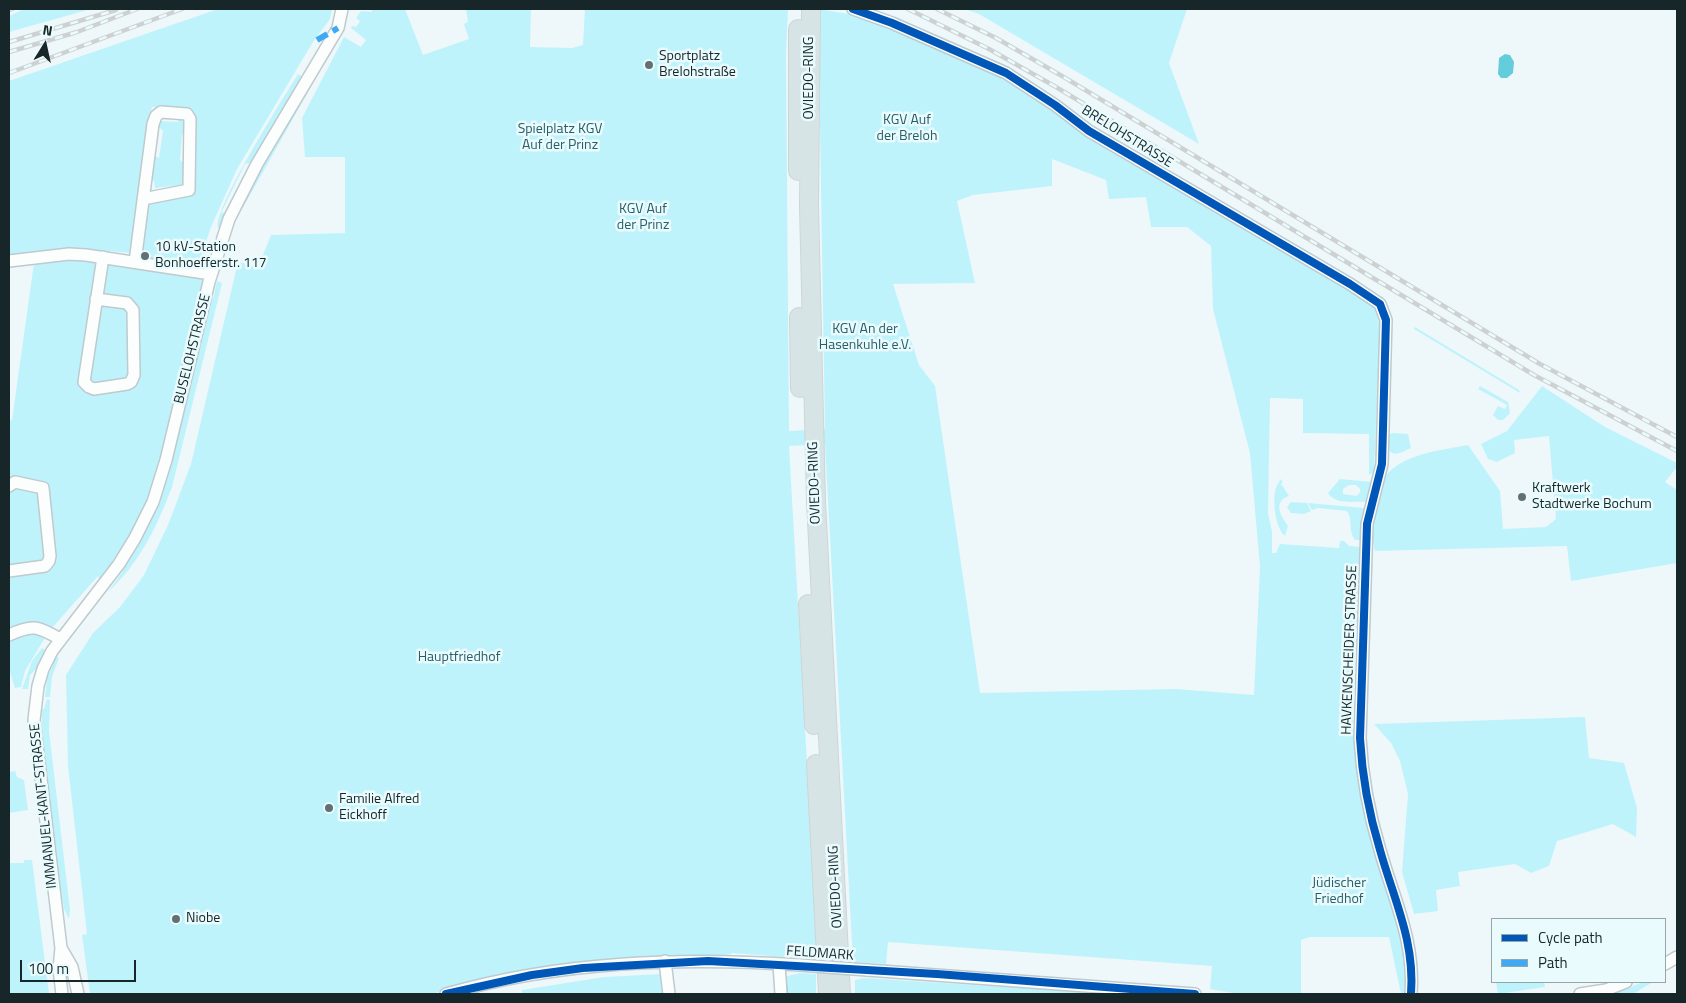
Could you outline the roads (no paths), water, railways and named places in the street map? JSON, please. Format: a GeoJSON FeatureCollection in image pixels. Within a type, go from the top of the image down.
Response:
{"type":"FeatureCollection","features":[{"type":"Feature","properties":{"kind":"highway","name":"OVIEDO-RING"},"geometry":{"type":"LineString","coordinates":[[805,11],[812,391],[833,956]]}},
{"type":"Feature","properties":{"kind":"highway"},"geometry":{"type":"LineString","coordinates":[[828,994],[833,956]]}},
{"type":"Feature","properties":{"kind":"highway"},"geometry":{"type":"LineString","coordinates":[[833,956],[842,994]]}},
{"type":"Feature","properties":{"kind":"street","name":"BUSELOHSTRASSE"},"geometry":{"type":"LineString","coordinates":[[60,639],[119,564],[150,509],[166,460],[211,274],[224,232],[242,191],[338,28],[342,9]]}},
{"type":"Feature","properties":{"kind":"street","name":"BRELOHSTRASSE"},"geometry":{"type":"LineString","coordinates":[[853,9],[892,23],[1006,73],[1055,105],[1089,132],[1350,284],[1380,304]]}},
{"type":"Feature","properties":{"kind":"street"},"geometry":{"type":"LineString","coordinates":[[135,262],[143,199],[156,116],[161,112],[187,114],[190,119],[189,190],[143,199]]}},
{"type":"Feature","properties":{"kind":"street"},"geometry":{"type":"LineString","coordinates":[[9,262],[69,254],[103,257],[211,274]]}},
{"type":"Feature","properties":{"kind":"street"},"geometry":{"type":"LineString","coordinates":[[96,299],[127,303],[133,310],[134,375],[131,382],[127,384],[94,388],[89,387],[84,382],[96,299],[103,257]]}},
{"type":"Feature","properties":{"kind":"street","name":"HAVKENSCHEIDER STRASSE"},"geometry":{"type":"LineString","coordinates":[[1380,304],[1386,320],[1382,464],[1368,524],[1360,738],[1361,764],[1380,850],[1410,947],[1413,974],[1411,994]]}},
{"type":"Feature","properties":{"kind":"street"},"geometry":{"type":"LineString","coordinates":[[9,486],[15,482],[43,488],[50,561],[45,566],[9,571]]}},
{"type":"Feature","properties":{"kind":"street"},"geometry":{"type":"LineString","coordinates":[[9,635],[31,626],[41,628],[60,639]]}},
{"type":"Feature","properties":{"kind":"street","name":"IMMANUEL-KANT-STRASSE"},"geometry":{"type":"LineString","coordinates":[[60,639],[43,669],[34,720],[61,948],[59,969],[62,994]]}},
{"type":"Feature","properties":{"kind":"street","name":"IMMANUEL-KANT-STRASSE"},"geometry":{"type":"LineString","coordinates":[[61,948],[72,967],[78,994]]}},
{"type":"Feature","properties":{"kind":"street"},"geometry":{"type":"LineString","coordinates":[[1666,963],[1677,957]]}},
{"type":"Feature","properties":{"kind":"street"},"geometry":{"type":"LineString","coordinates":[[665,961],[669,994]]}},
{"type":"Feature","properties":{"kind":"street","name":"FELDMARK"},"geometry":{"type":"LineString","coordinates":[[446,994],[532,975],[620,964],[665,961],[724,961],[800,965],[1195,994]]}},
{"type":"Feature","properties":{"kind":"street"},"geometry":{"type":"LineString","coordinates":[[779,964],[781,994]]}},
{"type":"Feature","properties":{"kind":"street"},"geometry":{"type":"LineString","coordinates":[[1580,994],[1606,990],[1624,983]]}},
{"type":"Feature","properties":{"kind":"water"},"geometry":{"type":"Polygon","coordinates":[[[1505,54],[1510,55],[1514,62],[1513,73],[1507,78],[1501,78],[1498,74],[1499,58],[1505,54]]]}},
{"type":"Feature","properties":{"kind":"waterway"},"geometry":{"type":"LineString","coordinates":[[785,979],[787,994]]}},
{"type":"Feature","properties":{"kind":"railway"},"geometry":{"type":"LineString","coordinates":[[9,52],[77,32],[137,9]]}},
{"type":"Feature","properties":{"kind":"railway"},"geometry":{"type":"LineString","coordinates":[[9,73],[182,9]]}},
{"type":"Feature","properties":{"kind":"railway"},"geometry":{"type":"LineString","coordinates":[[908,9],[989,49],[1056,87],[1534,375],[1677,451]]}},
{"type":"Feature","properties":{"kind":"railway"},"geometry":{"type":"LineString","coordinates":[[937,9],[996,38],[1062,76],[1540,364],[1677,437]]}},
{"type":"Feature","properties":{"kind":"railway"},"geometry":{"type":"LineString","coordinates":[[9,42],[116,10]]}},
{"type":"Feature","properties":{"kind":"place","name":"Sportplatz Brelohstraße"},"geometry":{"type":"Point","coordinates":[649,65]}},
{"type":"Feature","properties":{"kind":"place","name":"10 kV-Station Bonhoefferstr. 117"},"geometry":{"type":"Point","coordinates":[145,256]}},
{"type":"Feature","properties":{"kind":"place","name":"Kraftwerk Stadtwerke Bochum"},"geometry":{"type":"Point","coordinates":[1522,497]}},
{"type":"Feature","properties":{"kind":"place","name":"Familie Alfred Eickhoff"},"geometry":{"type":"Point","coordinates":[329,808]}},
{"type":"Feature","properties":{"kind":"place","name":"Niobe"},"geometry":{"type":"Point","coordinates":[176,919]}},
{"type":"Feature","properties":{"kind":"park label","name":"KGV Auf der Breloh"},"geometry":{"type":"Point","coordinates":[907,130]}},
{"type":"Feature","properties":{"kind":"park label","name":"Spielplatz KGV Auf der Prinz"},"geometry":{"type":"Point","coordinates":[560,138]}},
{"type":"Feature","properties":{"kind":"park label","name":"KGV Auf der Prinz"},"geometry":{"type":"Point","coordinates":[643,218]}},
{"type":"Feature","properties":{"kind":"park label","name":"KGV An der Hasenkuhle e.V."},"geometry":{"type":"Point","coordinates":[865,338]}},
{"type":"Feature","properties":{"kind":"park label","name":"Hauptfriedhof"},"geometry":{"type":"Point","coordinates":[459,658]}},
{"type":"Feature","properties":{"kind":"park label","name":"Jüdischer Friedhof"},"geometry":{"type":"Point","coordinates":[1339,892]}}]}
